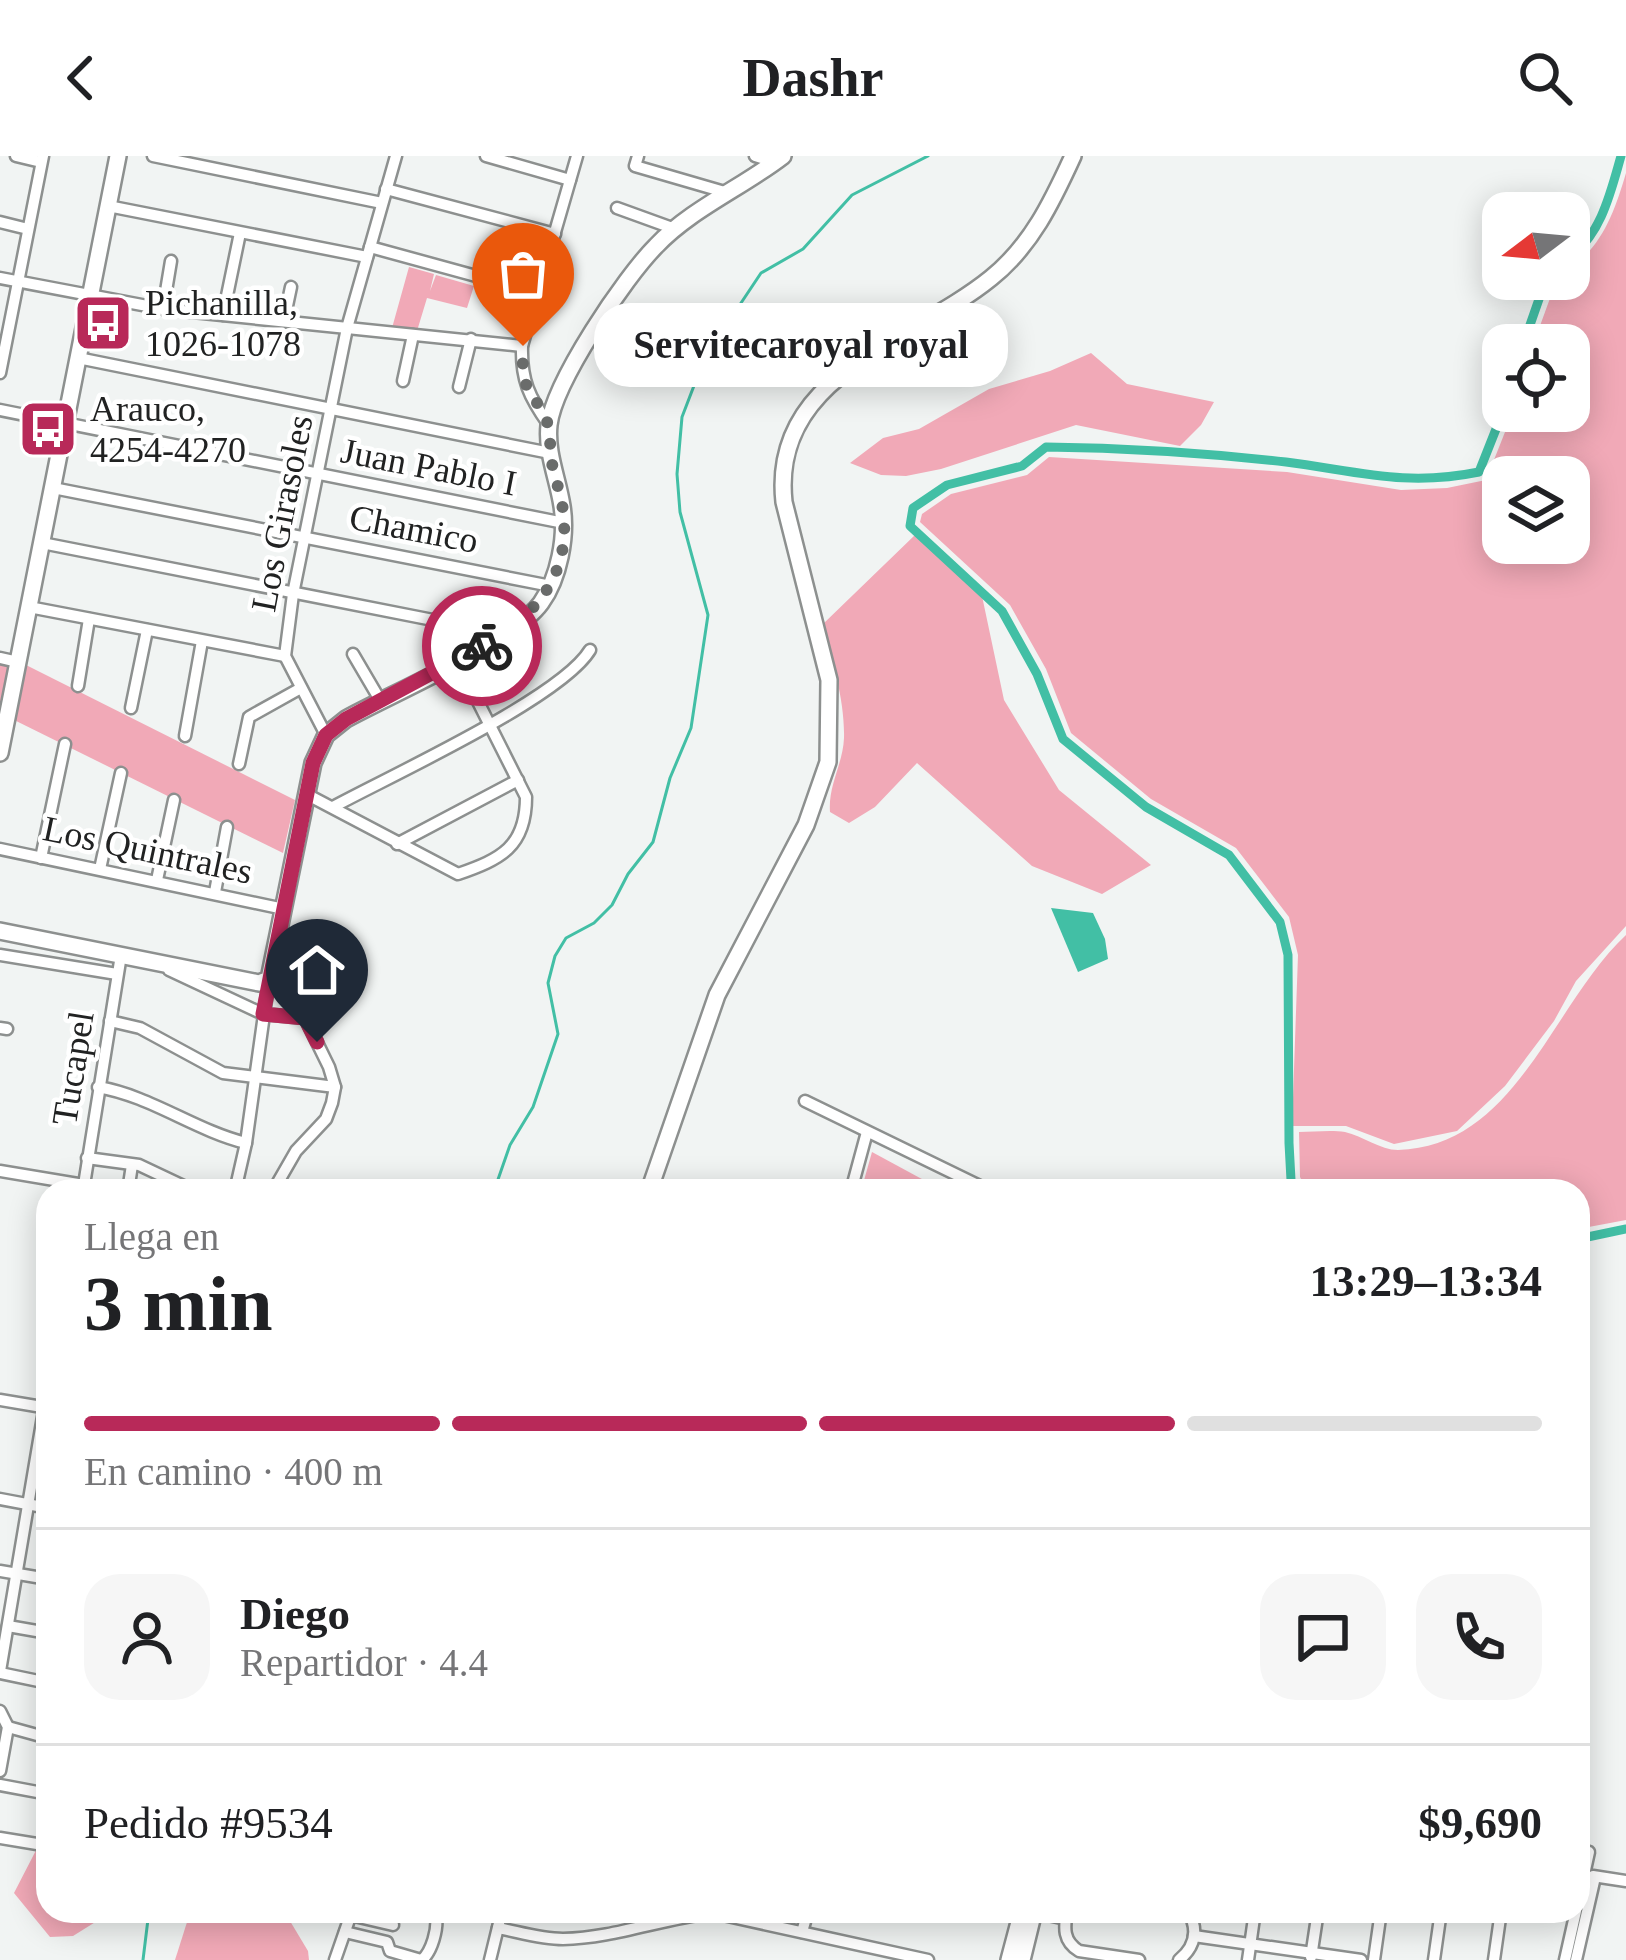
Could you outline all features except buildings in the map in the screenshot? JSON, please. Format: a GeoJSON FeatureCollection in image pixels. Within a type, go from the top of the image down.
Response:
{"type":"FeatureCollection","features":[{"type":"Feature","properties":{"kind":"street"},"geometry":{"type":"LineString","coordinates":[[0,373],[42,159],[16,156]]}},
{"type":"Feature","properties":{"kind":"street"},"geometry":{"type":"LineString","coordinates":[[0,753],[118,156]]}},
{"type":"Feature","properties":{"kind":"street"},"geometry":{"type":"LineString","coordinates":[[153,156],[382,203]]}},
{"type":"Feature","properties":{"kind":"street","name":"Los Girasoles"},"geometry":{"type":"LineString","coordinates":[[326,735],[285,656],[293,594],[347,328],[396,156]]}},
{"type":"Feature","properties":{"kind":"street"},"geometry":{"type":"LineString","coordinates":[[486,156],[570,180]]}},
{"type":"Feature","properties":{"kind":"street"},"geometry":{"type":"LineString","coordinates":[[549,425],[521,376],[523,346],[577,156]]}},
{"type":"Feature","properties":{"kind":"street"},"geometry":{"type":"LineString","coordinates":[[754,156],[779,159]]}},
{"type":"Feature","properties":{"kind":"street"},"geometry":{"type":"LineString","coordinates":[[653,1179],[717,995],[816,804],[828,762],[829,680],[784,502],[782,480],[790,436],[805,409],[829,386],[989,280],[1013,259],[1028,242],[1073,156]]}},
{"type":"Feature","properties":{"kind":"street"},"geometry":{"type":"LineString","coordinates":[[238,1179],[267,980],[313,763],[326,735],[521,622],[551,586],[564,523],[549,425],[566,380],[600,320],[656,245],[779,159]]}},
{"type":"Feature","properties":{"kind":"street"},"geometry":{"type":"LineString","coordinates":[[636,161],[728,193]]}},
{"type":"Feature","properties":{"kind":"street"},"geometry":{"type":"LineString","coordinates":[[386,189],[555,234]]}},
{"type":"Feature","properties":{"kind":"street"},"geometry":{"type":"LineString","coordinates":[[108,206],[368,252],[538,293]]}},
{"type":"Feature","properties":{"kind":"street"},"geometry":{"type":"LineString","coordinates":[[616,208],[676,229]]}},
{"type":"Feature","properties":{"kind":"street"},"geometry":{"type":"LineString","coordinates":[[0,222],[28,229]]}},
{"type":"Feature","properties":{"kind":"street"},"geometry":{"type":"LineString","coordinates":[[223,315],[240,233]]}},
{"type":"Feature","properties":{"kind":"street"},"geometry":{"type":"LineString","coordinates":[[163,309],[171,262]]}},
{"type":"Feature","properties":{"kind":"street"},"geometry":{"type":"LineString","coordinates":[[0,278],[163,309],[523,346]]}},
{"type":"Feature","properties":{"kind":"street"},"geometry":{"type":"LineString","coordinates":[[284,320],[291,287]]}},
{"type":"Feature","properties":{"kind":"street"},"geometry":{"type":"LineString","coordinates":[[403,381],[413,334]]}},
{"type":"Feature","properties":{"kind":"street"},"geometry":{"type":"LineString","coordinates":[[459,387],[471,339]]}},
{"type":"Feature","properties":{"kind":"street"},"geometry":{"type":"LineString","coordinates":[[78,358],[550,453]]}},
{"type":"Feature","properties":{"kind":"street","name":"Juan Pablo I"},"geometry":{"type":"LineString","coordinates":[[0,410],[564,523]]}},
{"type":"Feature","properties":{"kind":"street","name":"Chamico"},"geometry":{"type":"LineString","coordinates":[[52,488],[551,586]]}},
{"type":"Feature","properties":{"kind":"street"},"geometry":{"type":"LineString","coordinates":[[42,543],[433,620],[458,660],[518,780],[526,806],[510,851],[458,874],[306,794]]}},
{"type":"Feature","properties":{"kind":"street"},"geometry":{"type":"LineString","coordinates":[[29,607],[285,656]]}},
{"type":"Feature","properties":{"kind":"street"},"geometry":{"type":"LineString","coordinates":[[78,686],[89,619]]}},
{"type":"Feature","properties":{"kind":"street"},"geometry":{"type":"LineString","coordinates":[[131,708],[147,630]]}},
{"type":"Feature","properties":{"kind":"street"},"geometry":{"type":"LineString","coordinates":[[185,736],[202,641]]}},
{"type":"Feature","properties":{"kind":"street"},"geometry":{"type":"LineString","coordinates":[[333,807],[572,673],[590,650]]}},
{"type":"Feature","properties":{"kind":"street"},"geometry":{"type":"LineString","coordinates":[[353,654],[380,700]]}},
{"type":"Feature","properties":{"kind":"street"},"geometry":{"type":"LineString","coordinates":[[0,658],[18,662]]}},
{"type":"Feature","properties":{"kind":"street"},"geometry":{"type":"LineString","coordinates":[[239,764],[249,717],[301,688]]}},
{"type":"Feature","properties":{"kind":"street"},"geometry":{"type":"LineString","coordinates":[[41,858],[64,744]]}},
{"type":"Feature","properties":{"kind":"street"},"geometry":{"type":"LineString","coordinates":[[100,869],[121,773]]}},
{"type":"Feature","properties":{"kind":"street"},"geometry":{"type":"LineString","coordinates":[[397,844],[518,780]]}},
{"type":"Feature","properties":{"kind":"street"},"geometry":{"type":"LineString","coordinates":[[157,880],[174,800]]}},
{"type":"Feature","properties":{"kind":"street"},"geometry":{"type":"LineString","coordinates":[[215,892],[226,827]]}},
{"type":"Feature","properties":{"kind":"street","name":"Los Quintrales"},"geometry":{"type":"LineString","coordinates":[[0,849],[284,909]]}},
{"type":"Feature","properties":{"kind":"street"},"geometry":{"type":"LineString","coordinates":[[0,931],[267,980]]}},
{"type":"Feature","properties":{"kind":"street"},"geometry":{"type":"LineString","coordinates":[[0,955],[117,974]]}},
{"type":"Feature","properties":{"kind":"street","name":"Tucapel"},"geometry":{"type":"LineString","coordinates":[[84,1179],[121,955]]}},
{"type":"Feature","properties":{"kind":"street"},"geometry":{"type":"LineString","coordinates":[[150,961],[263,1014],[305,1018],[334,1087],[326,1119],[296,1151],[280,1179]]}},
{"type":"Feature","properties":{"kind":"street"},"geometry":{"type":"LineString","coordinates":[[110,1021],[140,1028],[223,1072],[334,1087]]}},
{"type":"Feature","properties":{"kind":"street"},"geometry":{"type":"LineString","coordinates":[[98,1087],[130,1093],[220,1136],[246,1143]]}},
{"type":"Feature","properties":{"kind":"street"},"geometry":{"type":"LineString","coordinates":[[805,1101],[965,1179]]}},
{"type":"Feature","properties":{"kind":"street"},"geometry":{"type":"LineString","coordinates":[[853,1179],[867,1132]]}},
{"type":"Feature","properties":{"kind":"street"},"geometry":{"type":"LineString","coordinates":[[88,1158],[132,1165],[165,1179]]}},
{"type":"Feature","properties":{"kind":"street"},"geometry":{"type":"LineString","coordinates":[[130,1179],[132,1165]]}},
{"type":"Feature","properties":{"kind":"street"},"geometry":{"type":"LineString","coordinates":[[0,1171],[39,1179]]}},
{"type":"Feature","properties":{"kind":"street"},"geometry":{"type":"LineString","coordinates":[[0,1400],[36,1406]]}},
{"type":"Feature","properties":{"kind":"street"},"geometry":{"type":"LineString","coordinates":[[36,1461],[0,1672],[36,1680]]}},
{"type":"Feature","properties":{"kind":"street"},"geometry":{"type":"LineString","coordinates":[[0,1499],[36,1506]]}},
{"type":"Feature","properties":{"kind":"street"},"geometry":{"type":"LineString","coordinates":[[0,1571],[36,1578]]}},
{"type":"Feature","properties":{"kind":"street"},"geometry":{"type":"LineString","coordinates":[[4,1634],[36,1633]]}},
{"type":"Feature","properties":{"kind":"street"},"geometry":{"type":"LineString","coordinates":[[0,1711],[8,1726],[0,1771]]}},
{"type":"Feature","properties":{"kind":"street"},"geometry":{"type":"LineString","coordinates":[[8,1726],[36,1734]]}},
{"type":"Feature","properties":{"kind":"street"},"geometry":{"type":"LineString","coordinates":[[0,1785],[36,1792]]}},
{"type":"Feature","properties":{"kind":"street"},"geometry":{"type":"LineString","coordinates":[[0,1838],[36,1844]]}},
{"type":"Feature","properties":{"kind":"street"},"geometry":{"type":"LineString","coordinates":[[1590,1876],[1626,1881]]}},
{"type":"Feature","properties":{"kind":"street"},"geometry":{"type":"LineString","coordinates":[[335,1960],[348,1923]]}},
{"type":"Feature","properties":{"kind":"street"},"geometry":{"type":"LineString","coordinates":[[385,1923],[392,1925],[390,1951],[422,1960],[437,1923]]}},
{"type":"Feature","properties":{"kind":"street"},"geometry":{"type":"LineString","coordinates":[[490,1960],[499,1923]]}},
{"type":"Feature","properties":{"kind":"street"},"geometry":{"type":"LineString","coordinates":[[498,1928],[558,1940],[651,1923]]}},
{"type":"Feature","properties":{"kind":"street"},"geometry":{"type":"LineString","coordinates":[[761,1923],[928,1960]]}},
{"type":"Feature","properties":{"kind":"street"},"geometry":{"type":"LineString","coordinates":[[802,1932],[805,1923]]}},
{"type":"Feature","properties":{"kind":"street"},"geometry":{"type":"LineString","coordinates":[[1009,1960],[1019,1923]]}},
{"type":"Feature","properties":{"kind":"street"},"geometry":{"type":"LineString","coordinates":[[1022,1960],[1031,1923]]}},
{"type":"Feature","properties":{"kind":"street"},"geometry":{"type":"LineString","coordinates":[[1065,1923],[1070,1953],[1139,1960]]}},
{"type":"Feature","properties":{"kind":"street"},"geometry":{"type":"LineString","coordinates":[[1181,1959],[1194,1936],[1191,1923]]}},
{"type":"Feature","properties":{"kind":"street"},"geometry":{"type":"LineString","coordinates":[[1248,1960],[1253,1923]]}},
{"type":"Feature","properties":{"kind":"street"},"geometry":{"type":"LineString","coordinates":[[1311,1956],[1316,1923]]}},
{"type":"Feature","properties":{"kind":"street"},"geometry":{"type":"LineString","coordinates":[[1374,1960],[1379,1923]]}},
{"type":"Feature","properties":{"kind":"street"},"geometry":{"type":"LineString","coordinates":[[1434,1960],[1440,1923]]}},
{"type":"Feature","properties":{"kind":"street"},"geometry":{"type":"LineString","coordinates":[[1494,1960],[1500,1923]]}},
{"type":"Feature","properties":{"kind":"street"},"geometry":{"type":"LineString","coordinates":[[1565,1960],[1573,1923]]}},
{"type":"Feature","properties":{"kind":"street"},"geometry":{"type":"LineString","coordinates":[[1576,1960],[1582,1923]]}},
{"type":"Feature","properties":{"kind":"street"},"geometry":{"type":"LineString","coordinates":[[345,1932],[388,1942]]}},
{"type":"Feature","properties":{"kind":"street"},"geometry":{"type":"LineString","coordinates":[[1194,1936],[1357,1960]]}},
{"type":"Feature","properties":{"kind":"shaded area"},"geometry":{"type":"Polygon","coordinates":[[[1626,173],[1626,926],[1576,981],[1554,1021],[1505,1086],[1457,1131],[1394,1144],[1346,1126],[1292,1126],[1298,955],[1289,917],[1236,848],[1151,799],[1071,733],[1046,669],[1010,605],[920,522],[922,514],[951,494],[1027,475],[1049,457],[1287,472],[1401,490],[1482,481],[1482,564],[1590,564],[1590,456],[1496,456],[1505,432],[1590,432],[1590,324],[1541,324],[1549,300],[1590,300],[1590,251],[1612,214],[1626,173]]]}},
{"type":"Feature","properties":{"kind":"shaded area"},"geometry":{"type":"Polygon","coordinates":[[[409,267],[434,274],[430,291],[436,275],[474,286],[467,308],[427,298],[417,331],[392,328],[409,267]]]}},
{"type":"Feature","properties":{"kind":"shaded area"},"geometry":{"type":"Polygon","coordinates":[[[1091,353],[1127,384],[1214,402],[1201,425],[1180,446],[1076,425],[906,476],[881,475],[850,463],[883,438],[919,429],[989,389],[1091,353]]]}},
{"type":"Feature","properties":{"kind":"shaded area"},"geometry":{"type":"Polygon","coordinates":[[[915,535],[982,596],[1004,700],[1059,790],[1151,865],[1102,894],[1032,866],[917,763],[875,807],[849,823],[830,812],[844,724],[823,624],[915,535]]]}},
{"type":"Feature","properties":{"kind":"shaded area"},"geometry":{"type":"Polygon","coordinates":[[[0,663],[26,665],[295,800],[283,853],[0,713],[0,663]]]}},
{"type":"Feature","properties":{"kind":"shaded area"},"geometry":{"type":"Polygon","coordinates":[[[1051,908],[1093,913],[1108,959],[1078,972],[1051,908]]]}},
{"type":"Feature","properties":{"kind":"shaded area"},"geometry":{"type":"Polygon","coordinates":[[[1626,935],[1626,1220],[1590,1227],[1590,1179],[1301,1179],[1299,1132],[1345,1132],[1398,1150],[1439,1143],[1473,1125],[1528,1067],[1626,935]]]}},
{"type":"Feature","properties":{"kind":"shaded area"},"geometry":{"type":"Polygon","coordinates":[[[872,1152],[922,1179],[864,1179],[872,1152]]]}},
{"type":"Feature","properties":{"kind":"shaded area"},"geometry":{"type":"Polygon","coordinates":[[[36,1850],[36,1920],[14,1893],[36,1850]]]}},
{"type":"Feature","properties":{"kind":"shaded area"},"geometry":{"type":"Polygon","coordinates":[[[39,1923],[94,1923],[73,1936],[50,1937],[39,1923]]]}},
{"type":"Feature","properties":{"kind":"shaded area"},"geometry":{"type":"Polygon","coordinates":[[[187,1923],[291,1923],[309,1960],[175,1960],[187,1923]]]}},
{"type":"Feature","properties":{"kind":"waterway"},"geometry":{"type":"LineString","coordinates":[[498,1179],[510,1145],[533,1107],[558,1034],[548,983],[555,956],[566,938],[594,923],[612,905],[653,842],[670,778],[691,728],[708,615],[680,512],[677,474],[682,417],[705,357],[761,273],[803,249],[852,195],[928,156]]}},
{"type":"Feature","properties":{"kind":"waterway"},"geometry":{"type":"LineString","coordinates":[[1590,236],[1609,198],[1621,156]]}},
{"type":"Feature","properties":{"kind":"waterway"},"geometry":{"type":"LineString","coordinates":[[1530,324],[1539,300]]}},
{"type":"Feature","properties":{"kind":"waterway"},"geometry":{"type":"LineString","coordinates":[[1291,1179],[1288,955],[1280,922],[1229,855],[1146,807],[1063,739],[1037,674],[1002,611],[910,526],[913,508],[947,485],[1022,466],[1046,447],[1226,456],[1428,478],[1479,472],[1495,432]]}},
{"type":"Feature","properties":{"kind":"waterway"},"geometry":{"type":"LineString","coordinates":[[1590,1236],[1626,1229]]}},
{"type":"Feature","properties":{"kind":"waterway"},"geometry":{"type":"LineString","coordinates":[[143,1960],[148,1923]]}},
{"type":"Feature","properties":{"kind":"way so far"},"geometry":{"type":"LineString","coordinates":[[482,646],[511,630],[542,601],[559,558],[564,523],[549,425],[521,376],[523,346]]}},
{"type":"Feature","properties":{"kind":"place","name":"Pichanilla, 1026-1078"},"geometry":{"type":"Point","coordinates":[103,323]}},
{"type":"Feature","properties":{"kind":"place","name":"Servitecaroyal royal"},"geometry":{"type":"Point","coordinates":[523,346]}},
{"type":"Feature","properties":{"kind":"place","name":"Arauco, 4254-4270"},"geometry":{"type":"Point","coordinates":[48,429]}},
{"type":"Feature","properties":{"kind":"route"},"geometry":{"type":"LineString","coordinates":[[317,1042],[305,1018],[263,1014],[313,763],[326,735],[346,719],[482,646]]}}]}
